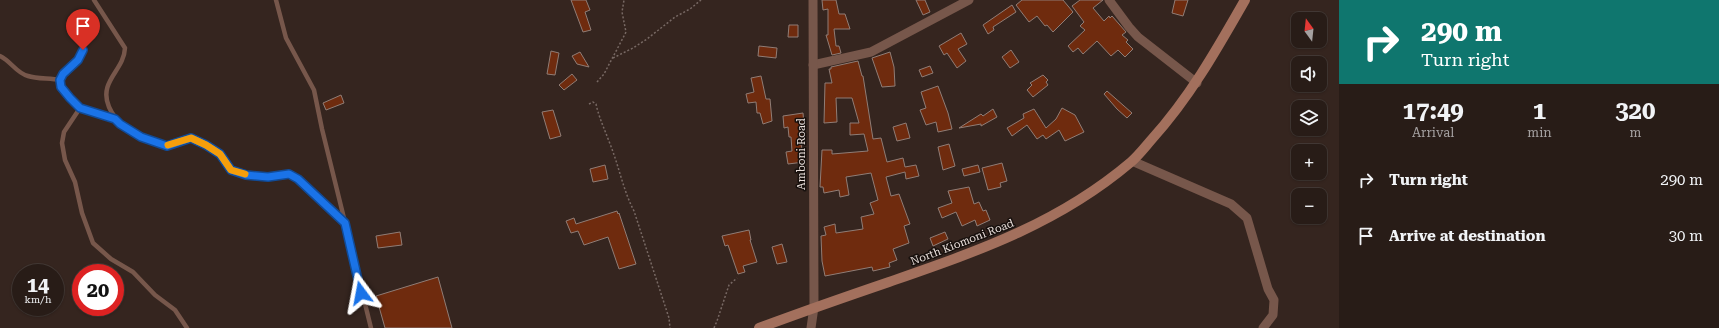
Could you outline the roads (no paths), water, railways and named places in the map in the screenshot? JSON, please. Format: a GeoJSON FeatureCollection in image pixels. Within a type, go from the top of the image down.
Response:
{"type":"FeatureCollection","features":[{"type":"Feature","properties":{"kind":"main road","name":"North Kiomoni Road"},"geometry":{"type":"LineString","coordinates":[[759,328],[814,307],[965,256],[1019,234],[1075,204],[1132,161],[1171,118],[1197,83],[1245,0]]}},
{"type":"Feature","properties":{"kind":"street","name":"Amboni Road"},"geometry":{"type":"LineString","coordinates":[[811,328],[814,307],[812,65],[813,0]]}},
{"type":"Feature","properties":{"kind":"street"},"geometry":{"type":"LineString","coordinates":[[1109,0],[1129,27],[1138,36],[1197,83]]}},
{"type":"Feature","properties":{"kind":"street"},"geometry":{"type":"LineString","coordinates":[[812,65],[871,52],[964,2]]}},
{"type":"Feature","properties":{"kind":"street"},"geometry":{"type":"LineString","coordinates":[[1132,161],[1231,204],[1247,218],[1268,289],[1274,300],[1273,315],[1263,328]]}},
{"type":"Feature","properties":{"kind":"lane"},"geometry":{"type":"LineString","coordinates":[[94,0],[125,48],[125,55],[120,67],[113,74],[109,82],[105,96],[115,119],[120,124],[141,137],[167,146],[191,138],[220,154],[231,170],[246,175],[268,177],[289,174],[298,179],[345,223]]}},
{"type":"Feature","properties":{"kind":"lane"},"geometry":{"type":"LineString","coordinates":[[276,0],[286,38],[314,90],[322,129],[371,328]]}},
{"type":"Feature","properties":{"kind":"lane"},"geometry":{"type":"LineString","coordinates":[[75,23],[81,38],[83,50],[78,60],[63,74],[60,80],[61,87],[80,108],[115,119]]}},
{"type":"Feature","properties":{"kind":"lane"},"geometry":{"type":"LineString","coordinates":[[0,56],[8,59],[15,68],[28,76],[60,80]]}},
{"type":"Feature","properties":{"kind":"lane"},"geometry":{"type":"LineString","coordinates":[[80,108],[64,132],[62,143],[65,160],[76,182],[82,213],[93,243],[111,259],[133,272],[155,295],[175,310],[187,328]]}}]}
